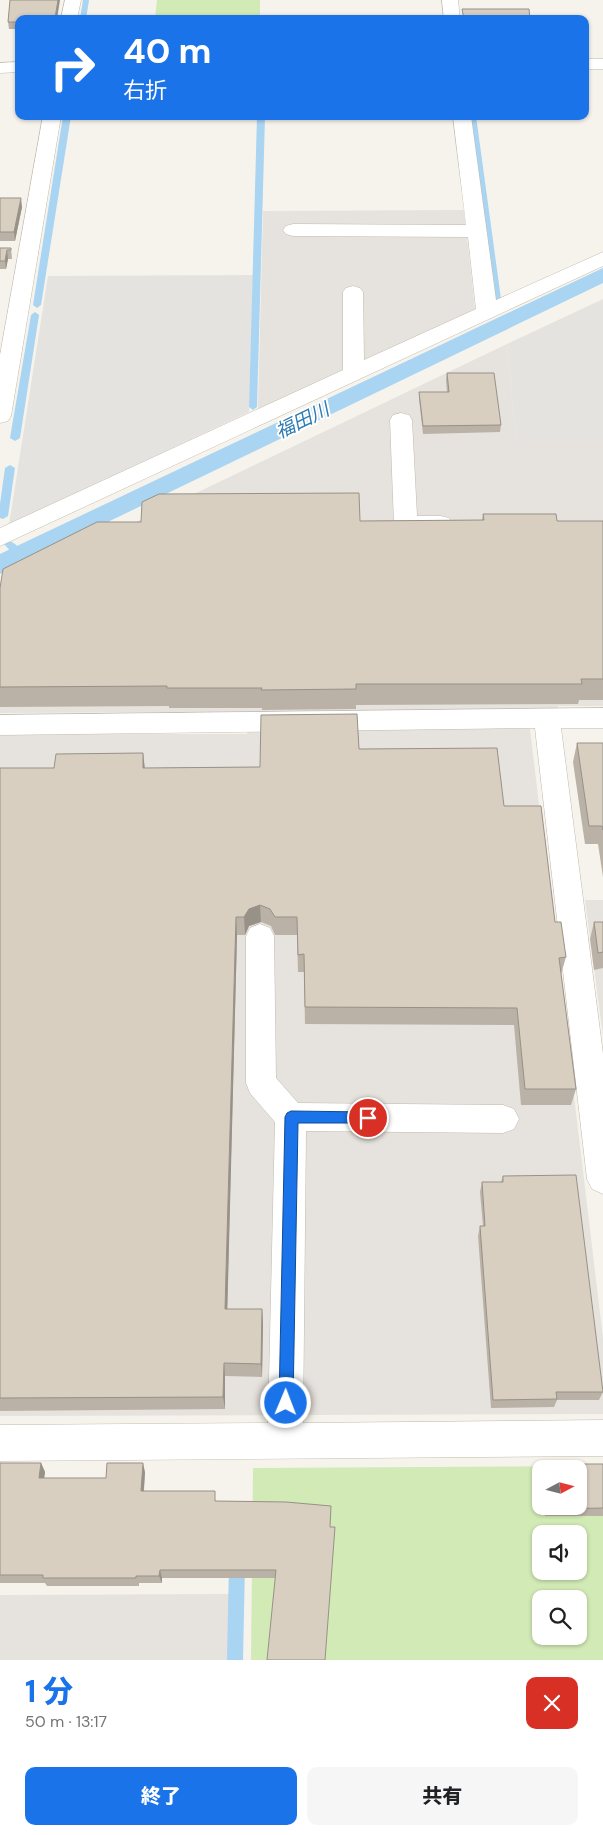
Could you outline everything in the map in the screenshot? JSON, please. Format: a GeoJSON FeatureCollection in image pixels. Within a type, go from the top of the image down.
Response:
{"type":"FeatureCollection","features":[{"type":"Feature","properties":{"kind":"street"},"geometry":{"type":"LineString","coordinates":[[71,15],[73,0]]}},
{"type":"Feature","properties":{"kind":"street"},"geometry":{"type":"LineString","coordinates":[[450,0],[452,15]]}},
{"type":"Feature","properties":{"kind":"street"},"geometry":{"type":"LineString","coordinates":[[589,64],[603,64]]}},
{"type":"Feature","properties":{"kind":"street"},"geometry":{"type":"LineString","coordinates":[[0,68],[15,68]]}},
{"type":"Feature","properties":{"kind":"street"},"geometry":{"type":"LineString","coordinates":[[0,416],[8,321],[19,249],[51,120]]}},
{"type":"Feature","properties":{"kind":"street"},"geometry":{"type":"LineString","coordinates":[[462,120],[487,312]]}},
{"type":"Feature","properties":{"kind":"street"},"geometry":{"type":"LineString","coordinates":[[293,230],[476,230]]}},
{"type":"Feature","properties":{"kind":"street"},"geometry":{"type":"LineString","coordinates":[[0,538],[603,258]]}},
{"type":"Feature","properties":{"kind":"street"},"geometry":{"type":"LineString","coordinates":[[353,292],[354,374]]}},
{"type":"Feature","properties":{"kind":"street"},"geometry":{"type":"LineString","coordinates":[[401,420],[406,524],[465,524]]}},
{"type":"Feature","properties":{"kind":"street"},"geometry":{"type":"LineString","coordinates":[[547,718],[603,1179]]}},
{"type":"Feature","properties":{"kind":"street"},"geometry":{"type":"LineString","coordinates":[[0,725],[603,718]]}},
{"type":"Feature","properties":{"kind":"street"},"geometry":{"type":"LineString","coordinates":[[260,936],[261,1083],[291,1117],[285,1441]]}},
{"type":"Feature","properties":{"kind":"street"},"geometry":{"type":"LineString","coordinates":[[291,1117],[503,1119]]}},
{"type":"Feature","properties":{"kind":"street"},"geometry":{"type":"LineString","coordinates":[[0,1443],[603,1438]]}},
{"type":"Feature","properties":{"kind":"shaded area"},"geometry":{"type":"Polygon","coordinates":[[[464,210],[475,310],[258,409],[263,211],[464,210]]]}},
{"type":"Feature","properties":{"kind":"shaded area"},"geometry":{"type":"Polygon","coordinates":[[[253,275],[249,412],[9,525],[48,276],[253,275]]]}},
{"type":"Feature","properties":{"kind":"shaded area"},"geometry":{"type":"Polygon","coordinates":[[[603,299],[603,439],[516,439],[507,344],[603,299]]]}},
{"type":"Feature","properties":{"kind":"shaded area"},"geometry":{"type":"Polygon","coordinates":[[[507,344],[516,439],[603,439],[603,706],[558,706],[558,710],[0,713],[0,587],[507,344]]]}},
{"type":"Feature","properties":{"kind":"shaded area"},"geometry":{"type":"Polygon","coordinates":[[[530,729],[603,1338],[603,1414],[0,1416],[0,734],[247,734],[248,730],[530,729]]]}},
{"type":"Feature","properties":{"kind":"shaded area"},"geometry":{"type":"Polygon","coordinates":[[[585,900],[603,900],[603,1036],[585,900]]]}},
{"type":"Feature","properties":{"kind":"shaded area"},"geometry":{"type":"Polygon","coordinates":[[[230,1594],[229,1660],[0,1660],[0,1595],[230,1594]]]}},
{"type":"Feature","properties":{"kind":"green space"},"geometry":{"type":"Polygon","coordinates":[[[157,0],[260,0],[260,15],[155,15],[157,0]]]}},
{"type":"Feature","properties":{"kind":"green space"},"geometry":{"type":"Polygon","coordinates":[[[532,1466],[532,1515],[588,1515],[588,1466],[603,1466],[603,1660],[251,1660],[253,1468],[532,1466]]]}},
{"type":"Feature","properties":{"kind":"water","name":"福田川"},"geometry":{"type":"Polygon","coordinates":[[[603,268],[603,283],[0,574],[0,554],[603,268]]]}},
{"type":"Feature","properties":{"kind":"building"},"geometry":{"type":"Polygon","coordinates":[[[10,0],[58,0],[56,15],[15,15],[15,22],[8,22],[10,0]]]}},
{"type":"Feature","properties":{"kind":"building"},"geometry":{"type":"Polygon","coordinates":[[[462,9],[529,9],[530,15],[463,15],[462,9]]]}},
{"type":"Feature","properties":{"kind":"building"},"geometry":{"type":"Polygon","coordinates":[[[0,198],[21,198],[14,232],[0,232],[0,198]]]}},
{"type":"Feature","properties":{"kind":"building"},"geometry":{"type":"Polygon","coordinates":[[[0,248],[11,248],[11,250],[7,250],[5,261],[0,261],[0,248]]]}},
{"type":"Feature","properties":{"kind":"building"},"geometry":{"type":"Polygon","coordinates":[[[447,373],[494,373],[501,425],[423,426],[419,392],[449,392],[447,373]]]}},
{"type":"Feature","properties":{"kind":"building"},"geometry":{"type":"Polygon","coordinates":[[[359,493],[360,521],[484,520],[483,514],[556,514],[557,521],[603,521],[603,679],[581,679],[582,684],[356,684],[356,689],[261,690],[262,688],[167,688],[167,686],[0,687],[0,588],[3,569],[97,522],[141,522],[142,502],[159,494],[359,493]]]}},
{"type":"Feature","properties":{"kind":"building"},"geometry":{"type":"Polygon","coordinates":[[[357,714],[359,749],[497,748],[504,806],[541,806],[555,922],[561,922],[566,957],[559,958],[576,1089],[525,1089],[517,1008],[305,1007],[304,954],[298,955],[297,917],[275,917],[270,909],[260,905],[249,909],[244,917],[236,917],[225,1309],[262,1309],[261,1364],[224,1363],[223,1397],[0,1398],[0,768],[54,768],[56,754],[143,753],[143,768],[260,767],[261,715],[357,714]]]}},
{"type":"Feature","properties":{"kind":"building"},"geometry":{"type":"Polygon","coordinates":[[[577,743],[603,743],[603,830],[602,826],[589,826],[577,743]]]}},
{"type":"Feature","properties":{"kind":"building"},"geometry":{"type":"Polygon","coordinates":[[[594,922],[603,922],[603,952],[598,953],[594,922]]]}},
{"type":"Feature","properties":{"kind":"building"},"geometry":{"type":"Polygon","coordinates":[[[576,1175],[603,1392],[556,1392],[557,1399],[493,1400],[480,1226],[485,1226],[482,1182],[503,1182],[503,1176],[576,1175]]]}},
{"type":"Feature","properties":{"kind":"building"},"geometry":{"type":"Polygon","coordinates":[[[0,1463],[41,1463],[39,1478],[106,1478],[107,1463],[143,1463],[141,1491],[215,1491],[215,1501],[286,1502],[331,1506],[330,1527],[335,1527],[325,1660],[267,1660],[276,1570],[160,1570],[159,1576],[136,1576],[136,1578],[43,1578],[43,1575],[0,1575],[0,1463]]]}},
{"type":"Feature","properties":{"kind":"building"},"geometry":{"type":"Polygon","coordinates":[[[588,1464],[603,1464],[603,1508],[588,1508],[588,1464]]]}},
{"type":"Feature","properties":{"kind":"waterway"},"geometry":{"type":"LineString","coordinates":[[84,15],[86,0]]}},
{"type":"Feature","properties":{"kind":"waterway"},"geometry":{"type":"LineString","coordinates":[[37,305],[66,120]]}},
{"type":"Feature","properties":{"kind":"waterway"},"geometry":{"type":"LineString","coordinates":[[253,407],[261,120]]}},
{"type":"Feature","properties":{"kind":"waterway"},"geometry":{"type":"LineString","coordinates":[[473,120],[497,299]]}},
{"type":"Feature","properties":{"kind":"waterway"},"geometry":{"type":"LineString","coordinates":[[15,438],[35,315]]}},
{"type":"Feature","properties":{"kind":"waterway"},"geometry":{"type":"LineString","coordinates":[[3,516],[10,468]]}},
{"type":"Feature","properties":{"kind":"waterway"},"geometry":{"type":"LineString","coordinates":[[9,544],[19,555]]}},
{"type":"Feature","properties":{"kind":"waterway"},"geometry":{"type":"LineString","coordinates":[[235,1660],[237,1564]]}},
{"type":"Feature","properties":{"kind":"route"},"geometry":{"type":"LineString","coordinates":[[286,1403],[291,1117],[368,1118]]}}]}
